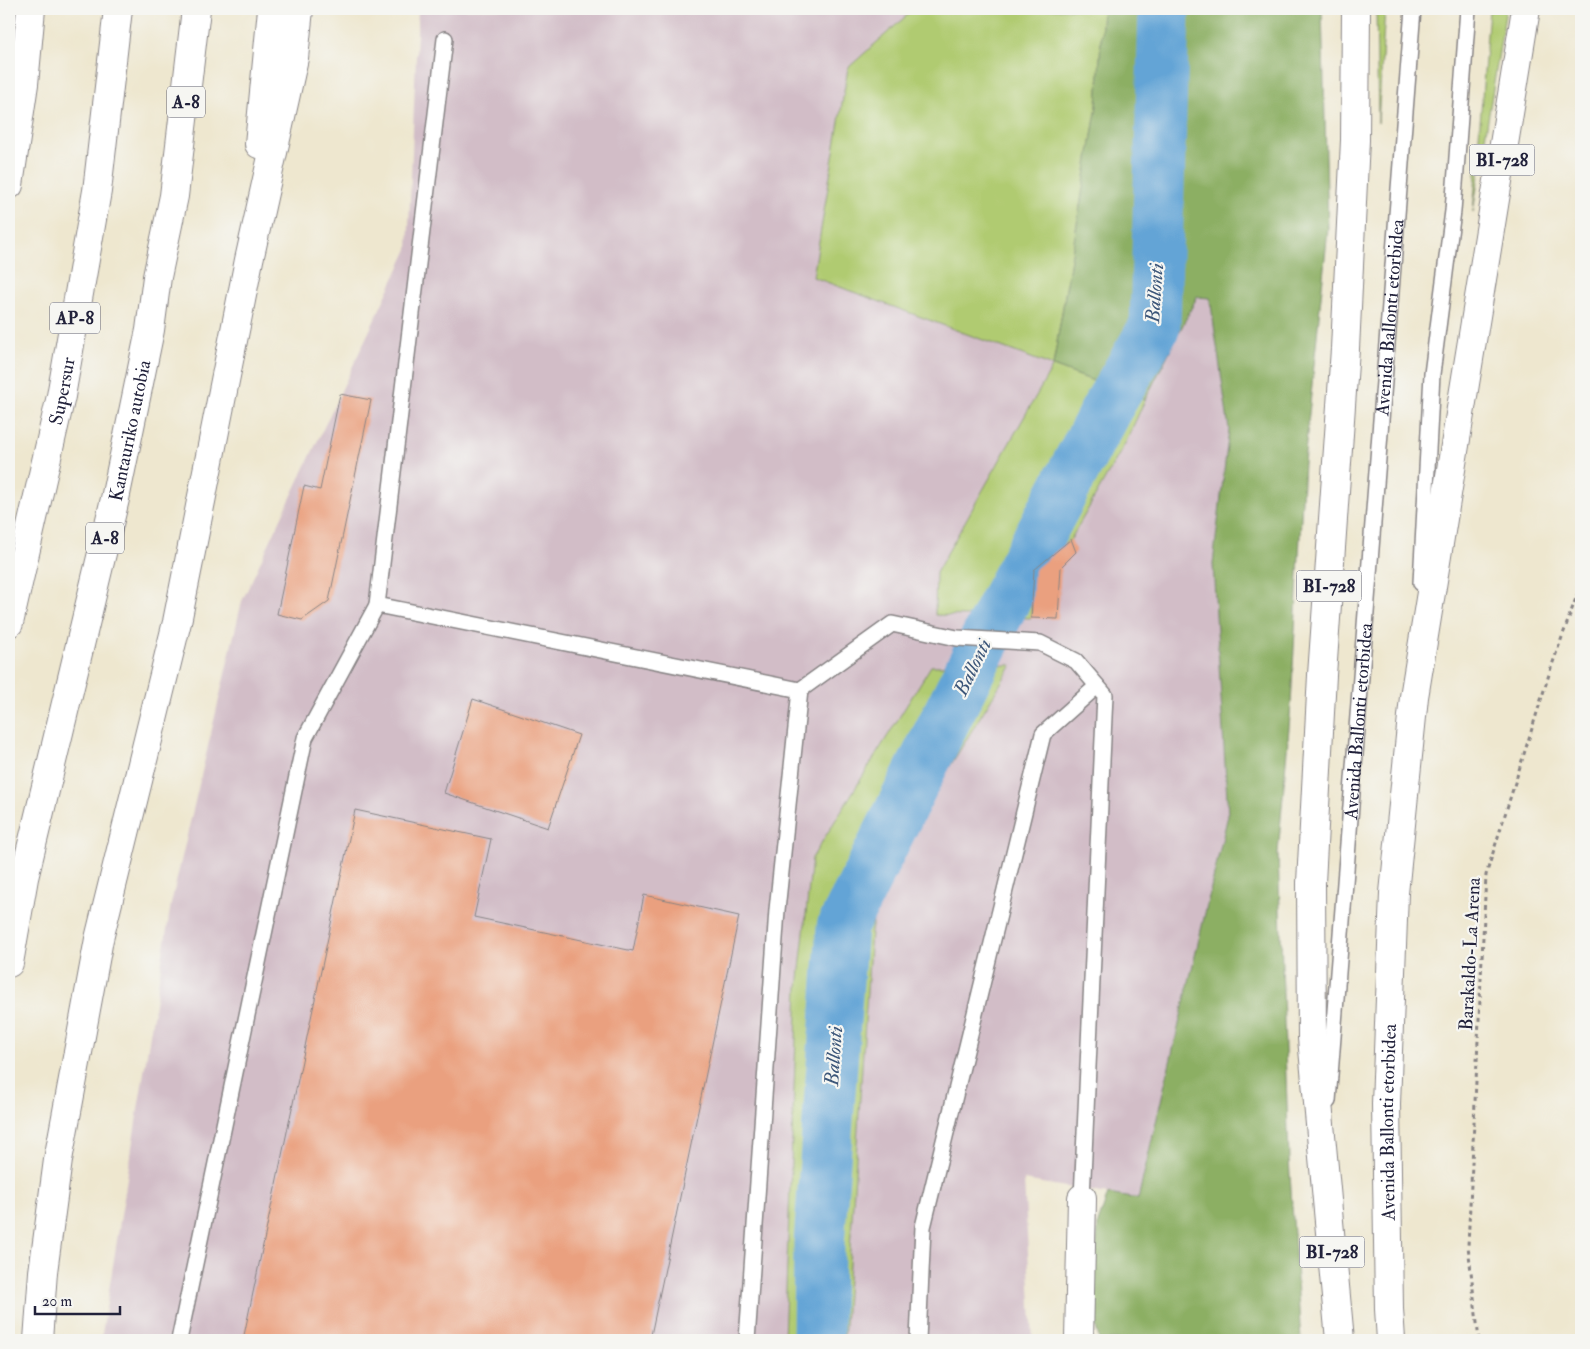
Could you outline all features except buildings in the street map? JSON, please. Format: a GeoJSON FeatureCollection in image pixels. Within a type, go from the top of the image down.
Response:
{"type":"FeatureCollection","features":[{"type":"Feature","properties":{"kind":"main road"},"geometry":{"type":"LineString","coordinates":[[9,185],[24,84],[31,9]]}},
{"type":"Feature","properties":{"kind":"main road","name":"Supersur"},"geometry":{"type":"LineString","coordinates":[[9,624],[61,396],[97,191],[118,9]]}},
{"type":"Feature","properties":{"kind":"main road","name":"Kantauriko autobia"},"geometry":{"type":"LineString","coordinates":[[9,963],[24,878],[115,499],[150,330],[157,278],[174,196],[196,9]]}},
{"type":"Feature","properties":{"kind":"main road"},"geometry":{"type":"LineString","coordinates":[[248,260],[272,9]]}},
{"type":"Feature","properties":{"kind":"main road"},"geometry":{"type":"LineString","coordinates":[[38,1340],[43,1272],[58,1160],[97,949],[177,622],[248,260],[294,58],[299,9]]}},
{"type":"Feature","properties":{"kind":"main road","name":"Avenida Ballonti etorbidea"},"geometry":{"type":"LineString","coordinates":[[1340,1340],[1312,1038],[1311,883],[1323,665],[1345,348],[1355,140],[1356,9]]}},
{"type":"Feature","properties":{"kind":"main road","name":"Avenida Ballonti etorbidea"},"geometry":{"type":"LineString","coordinates":[[1392,1340],[1389,1308],[1386,1104],[1394,893],[1414,697],[1526,9]]}},
{"type":"Feature","properties":{"kind":"main road"},"geometry":{"type":"LineString","coordinates":[[1079,1340],[1082,1198]]}},
{"type":"Feature","properties":{"kind":"lane","name":"Avenida Ballonti etorbidea"},"geometry":{"type":"LineString","coordinates":[[1323,1164],[1414,9]]}},
{"type":"Feature","properties":{"kind":"lane","name":"Avenida Ballonti etorbidea"},"geometry":{"type":"LineString","coordinates":[[1414,697],[1432,374],[1453,211],[1468,9]]}},
{"type":"Feature","properties":{"kind":"lane"},"geometry":{"type":"LineString","coordinates":[[179,1340],[305,738],[377,604],[445,39]]}},
{"type":"Feature","properties":{"kind":"lane"},"geometry":{"type":"LineString","coordinates":[[377,604],[800,690],[892,624],[957,638],[1040,643],[1076,661],[1105,695],[1082,1198]]}},
{"type":"Feature","properties":{"kind":"lane"},"geometry":{"type":"LineString","coordinates":[[918,1340],[922,1227],[1043,734],[1098,686]]}},
{"type":"Feature","properties":{"kind":"lane"},"geometry":{"type":"LineString","coordinates":[[747,1340],[777,910],[800,690]]}},
{"type":"Feature","properties":{"kind":"path","name":"Barakaldo-La Arena"},"geometry":{"type":"LineString","coordinates":[[1479,1340],[1468,1246],[1486,875],[1551,668],[1581,584]]}},
{"type":"Feature","properties":{"kind":"shaded area"},"geometry":{"type":"Polygon","coordinates":[[[418,9],[914,9],[848,68],[1197,297],[1210,298],[1229,429],[1213,564],[1228,815],[1138,1199],[1024,1180],[1033,1340],[101,1340],[171,904],[242,601],[408,249],[418,9]]]}},
{"type":"Feature","properties":{"kind":"green space"},"geometry":{"type":"Polygon","coordinates":[[[914,9],[1103,9],[1097,106],[1053,366],[813,277],[848,68],[914,9]]]}},
{"type":"Feature","properties":{"kind":"green space"},"geometry":{"type":"Polygon","coordinates":[[[1103,9],[1322,9],[1328,229],[1304,463],[1291,705],[1278,853],[1289,1159],[1301,1340],[1099,1340],[1092,1308],[1098,1223],[1108,1194],[1138,1199],[1228,815],[1213,564],[1229,429],[1210,298],[1197,297],[1145,400],[1053,366],[1097,106],[1103,9]]]}},
{"type":"Feature","properties":{"kind":"green space"},"geometry":{"type":"Polygon","coordinates":[[[1376,9],[1385,9],[1378,123],[1376,9]]]}},
{"type":"Feature","properties":{"kind":"green space"},"geometry":{"type":"Polygon","coordinates":[[[1489,9],[1506,9],[1473,212],[1489,9]]]}},
{"type":"Feature","properties":{"kind":"green space"},"geometry":{"type":"Polygon","coordinates":[[[1053,366],[1145,400],[1126,442],[1071,539],[1034,570],[1031,618],[935,615],[936,573],[1053,366]]]}},
{"type":"Feature","properties":{"kind":"green space"},"geometry":{"type":"Polygon","coordinates":[[[1012,665],[903,843],[877,894],[871,932],[844,1340],[784,1340],[798,988],[812,858],[931,666],[1012,665]]]}},
{"type":"Feature","properties":{"kind":"waterway","name":"Ballonti"},"geometry":{"type":"LineString","coordinates":[[818,1340],[819,1244],[842,927],[1001,608],[1107,408],[1155,326],[1164,9]]}}]}
